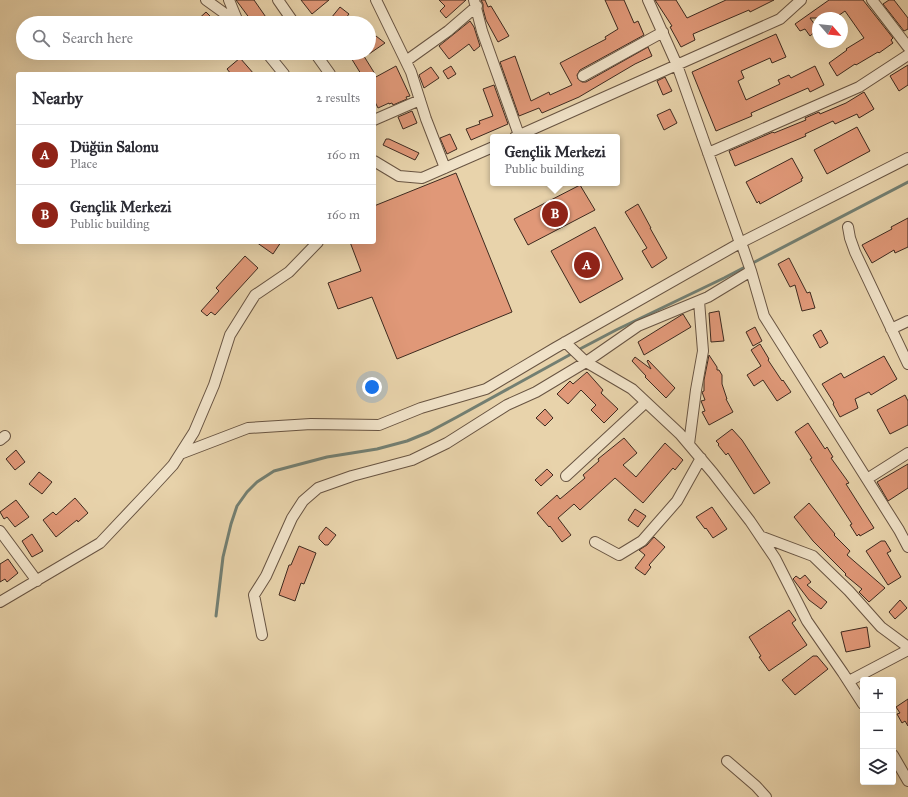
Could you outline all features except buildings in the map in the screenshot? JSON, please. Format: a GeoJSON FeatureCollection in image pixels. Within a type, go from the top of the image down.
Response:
{"type":"FeatureCollection","features":[{"type":"Feature","properties":{"kind":"street"},"geometry":{"type":"LineString","coordinates":[[206,0],[228,16]]}},
{"type":"Feature","properties":{"kind":"street"},"geometry":{"type":"LineString","coordinates":[[229,0],[235,16]]}},
{"type":"Feature","properties":{"kind":"street"},"geometry":{"type":"LineString","coordinates":[[278,0],[289,16]]}},
{"type":"Feature","properties":{"kind":"street"},"geometry":{"type":"LineString","coordinates":[[376,0],[411,72],[445,168]]}},
{"type":"Feature","properties":{"kind":"street"},"geometry":{"type":"LineString","coordinates":[[648,0],[677,64],[751,271],[764,316],[899,530],[908,547]]}},
{"type":"Feature","properties":{"kind":"street"},"geometry":{"type":"LineString","coordinates":[[521,134],[780,19],[801,0]]}},
{"type":"Feature","properties":{"kind":"street"},"geometry":{"type":"LineString","coordinates":[[872,0],[908,47]]}},
{"type":"Feature","properties":{"kind":"street"},"geometry":{"type":"LineString","coordinates":[[406,61],[448,31],[475,3]]}},
{"type":"Feature","properties":{"kind":"street"},"geometry":{"type":"LineString","coordinates":[[475,3],[482,31],[516,134]]}},
{"type":"Feature","properties":{"kind":"street"},"geometry":{"type":"LineString","coordinates":[[583,76],[663,32]]}},
{"type":"Feature","properties":{"kind":"street"},"geometry":{"type":"LineString","coordinates":[[708,154],[859,87],[908,54]]}},
{"type":"Feature","properties":{"kind":"street"},"geometry":{"type":"LineString","coordinates":[[273,60],[282,72]]}},
{"type":"Feature","properties":{"kind":"street"},"geometry":{"type":"LineString","coordinates":[[320,60],[329,72]]}},
{"type":"Feature","properties":{"kind":"street"},"geometry":{"type":"LineString","coordinates":[[376,119],[420,100]]}},
{"type":"Feature","properties":{"kind":"street"},"geometry":{"type":"LineString","coordinates":[[376,161],[399,176],[422,178],[490,148]]}},
{"type":"Feature","properties":{"kind":"street"},"geometry":{"type":"LineString","coordinates":[[180,454],[248,428],[311,424],[379,426],[421,408],[486,389],[568,345],[741,246],[908,158]]}},
{"type":"Feature","properties":{"kind":"street"},"geometry":{"type":"LineString","coordinates":[[848,227],[855,252],[908,364]]}},
{"type":"Feature","properties":{"kind":"street"},"geometry":{"type":"LineString","coordinates":[[0,602],[100,543],[173,465],[194,432],[214,386],[230,335],[255,295],[289,272],[316,244]]}},
{"type":"Feature","properties":{"kind":"street"},"geometry":{"type":"LineString","coordinates":[[262,635],[254,595],[266,576],[292,518],[303,501],[318,488],[352,476],[412,460],[440,446],[507,404],[536,392],[638,326],[708,297],[751,271]]}},
{"type":"Feature","properties":{"kind":"street"},"geometry":{"type":"LineString","coordinates":[[689,444],[703,351],[699,301]]}},
{"type":"Feature","properties":{"kind":"street"},"geometry":{"type":"LineString","coordinates":[[891,329],[908,321]]}},
{"type":"Feature","properties":{"kind":"street"},"geometry":{"type":"LineString","coordinates":[[568,345],[584,360],[632,389],[680,434],[701,458],[750,521],[775,558],[807,621],[860,699]]}},
{"type":"Feature","properties":{"kind":"street"},"geometry":{"type":"LineString","coordinates":[[566,476],[646,402]]}},
{"type":"Feature","properties":{"kind":"street"},"geometry":{"type":"LineString","coordinates":[[867,479],[908,453]]}},
{"type":"Feature","properties":{"kind":"street"},"geometry":{"type":"LineString","coordinates":[[595,542],[619,555],[642,541],[677,501],[701,458]]}},
{"type":"Feature","properties":{"kind":"street"},"geometry":{"type":"LineString","coordinates":[[0,531],[37,581]]}},
{"type":"Feature","properties":{"kind":"street"},"geometry":{"type":"LineString","coordinates":[[760,536],[813,556],[849,591],[881,627],[908,649],[849,681]]}},
{"type":"Feature","properties":{"kind":"street"},"geometry":{"type":"LineString","coordinates":[[896,759],[908,781]]}},
{"type":"Feature","properties":{"kind":"street"},"geometry":{"type":"LineString","coordinates":[[727,761],[756,786],[766,797]]}},
{"type":"Feature","properties":{"kind":"waterway"},"geometry":{"type":"LineString","coordinates":[[578,350],[724,278],[908,182]]}},
{"type":"Feature","properties":{"kind":"waterway"},"geometry":{"type":"LineString","coordinates":[[216,616],[223,557],[231,524],[237,506],[247,492],[257,482],[274,471],[327,457],[377,449],[407,441],[429,432],[573,353]]}},
{"type":"Feature","properties":{"kind":"place","name":"Gençlik Merkezi"},"geometry":{"type":"Point","coordinates":[555,214]}},
{"type":"Feature","properties":{"kind":"place","name":"Düğün Salonu"},"geometry":{"type":"Point","coordinates":[587,265]}}]}
